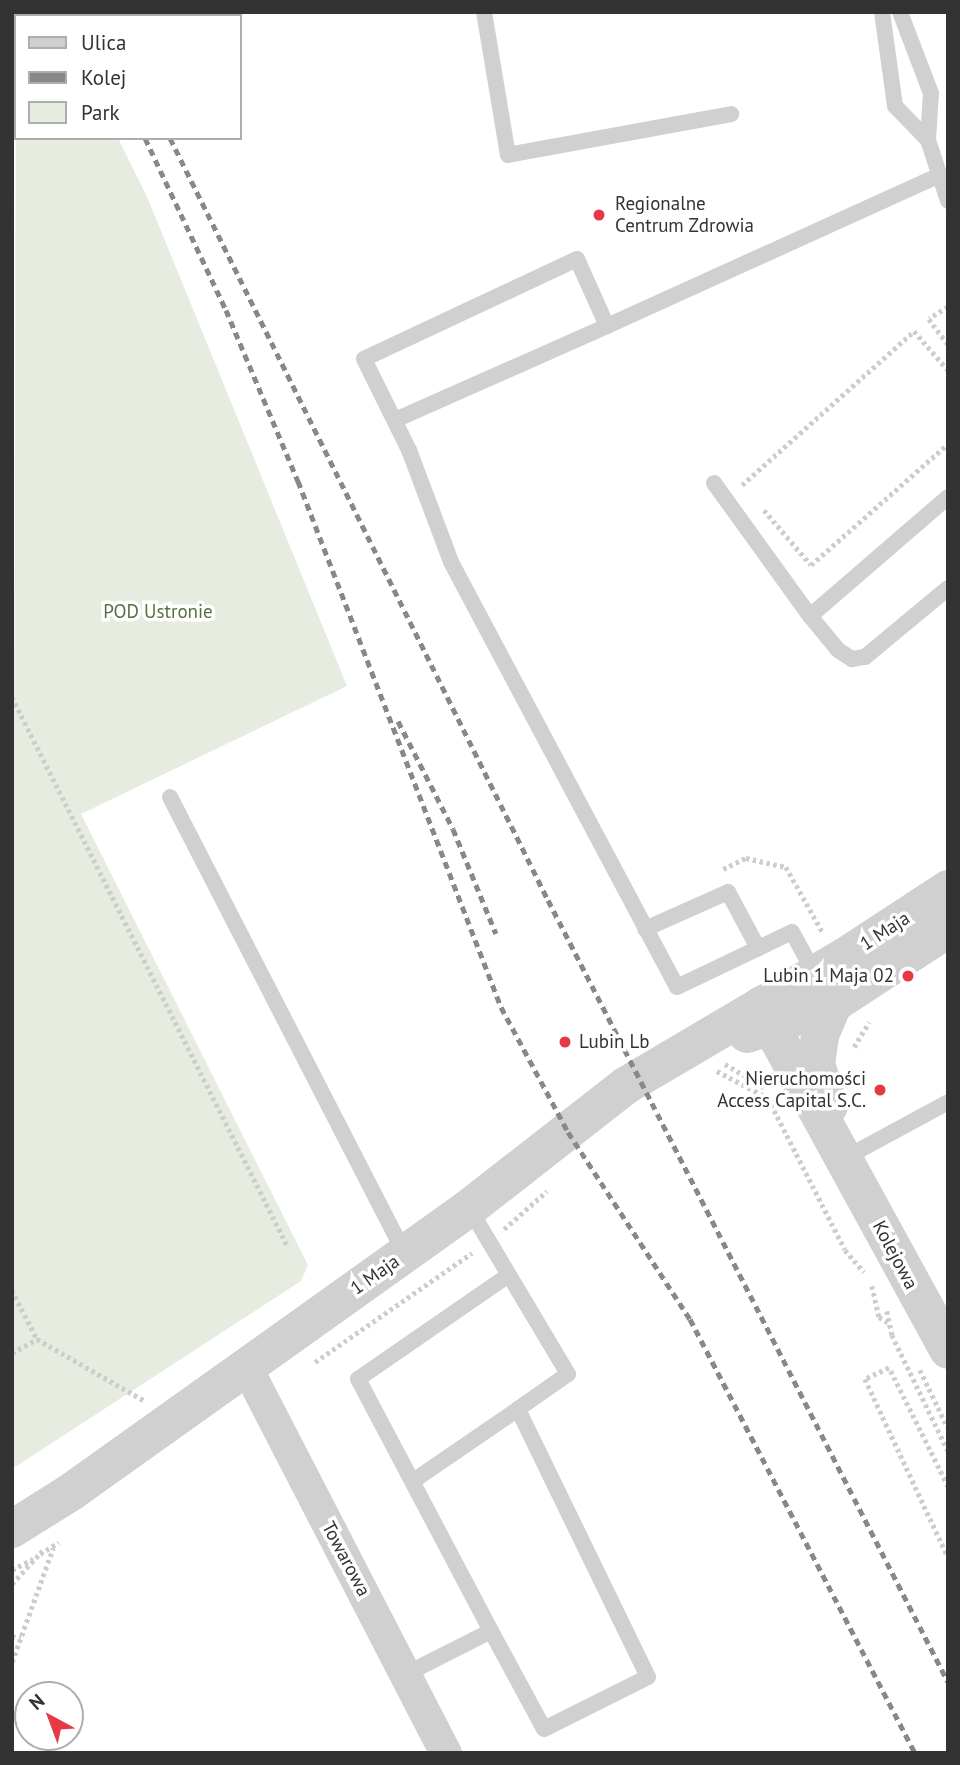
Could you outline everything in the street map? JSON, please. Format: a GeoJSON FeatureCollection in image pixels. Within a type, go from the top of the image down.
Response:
{"type":"FeatureCollection","features":[{"type":"Feature","properties":{"kind":"street","name":"1 Maja"},"geometry":{"type":"LineString","coordinates":[[824,989],[948,889]]}},
{"type":"Feature","properties":{"kind":"street","name":"1 Maja"},"geometry":{"type":"LineString","coordinates":[[12,1529],[71,1492],[469,1209],[625,1086],[693,1061],[765,1016],[948,929]]}},
{"type":"Feature","properties":{"kind":"street","name":"Kolejowa"},"geometry":{"type":"LineString","coordinates":[[824,989],[816,1063],[845,1158]]}},
{"type":"Feature","properties":{"kind":"street","name":"Kolejowa"},"geometry":{"type":"LineString","coordinates":[[765,1016],[845,1158],[933,1359]]}},
{"type":"Feature","properties":{"kind":"street","name":"Towarowa"},"geometry":{"type":"LineString","coordinates":[[246,1366],[446,1753]]}},
{"type":"Feature","properties":{"kind":"lane"},"geometry":{"type":"LineString","coordinates":[[484,12],[508,155],[731,114]]}},
{"type":"Feature","properties":{"kind":"lane"},"geometry":{"type":"LineString","coordinates":[[882,12],[895,106],[928,140]]}},
{"type":"Feature","properties":{"kind":"lane"},"geometry":{"type":"LineString","coordinates":[[900,12],[931,93],[928,140],[948,201]]}},
{"type":"Feature","properties":{"kind":"lane"},"geometry":{"type":"LineString","coordinates":[[395,420],[938,176]]}},
{"type":"Feature","properties":{"kind":"lane"},"geometry":{"type":"LineString","coordinates":[[607,326],[576,260],[364,359],[395,420],[451,562],[677,986],[792,932],[824,989]]}},
{"type":"Feature","properties":{"kind":"lane"},"geometry":{"type":"LineString","coordinates":[[714,482],[810,616],[838,650],[852,659],[865,657],[948,588]]}},
{"type":"Feature","properties":{"kind":"lane"},"geometry":{"type":"LineString","coordinates":[[810,616],[948,497]]}},
{"type":"Feature","properties":{"kind":"lane"},"geometry":{"type":"LineString","coordinates":[[170,797],[405,1254]]}},
{"type":"Feature","properties":{"kind":"lane"},"geometry":{"type":"LineString","coordinates":[[645,929],[728,892],[758,948]]}},
{"type":"Feature","properties":{"kind":"lane"},"geometry":{"type":"LineString","coordinates":[[845,1158],[948,1102]]}},
{"type":"Feature","properties":{"kind":"lane"},"geometry":{"type":"LineString","coordinates":[[412,1480],[568,1374],[469,1209]]}},
{"type":"Feature","properties":{"kind":"lane"},"geometry":{"type":"LineString","coordinates":[[509,1275],[358,1379],[544,1729],[648,1677],[518,1409]]}},
{"type":"Feature","properties":{"kind":"lane"},"geometry":{"type":"LineString","coordinates":[[406,1674],[491,1631]]}},
{"type":"Feature","properties":{"kind":"path"},"geometry":{"type":"LineString","coordinates":[[948,307],[929,319],[948,344]]}},
{"type":"Feature","properties":{"kind":"path"},"geometry":{"type":"LineString","coordinates":[[750,494],[741,484],[914,331],[948,370]]}},
{"type":"Feature","properties":{"kind":"path"},"geometry":{"type":"LineString","coordinates":[[759,504],[811,565],[948,444]]}},
{"type":"Feature","properties":{"kind":"path"},"geometry":{"type":"LineString","coordinates":[[12,698],[288,1247]]}},
{"type":"Feature","properties":{"kind":"path"},"geometry":{"type":"LineString","coordinates":[[709,876],[746,858],[786,867],[825,937]]}},
{"type":"Feature","properties":{"kind":"path"},"geometry":{"type":"LineString","coordinates":[[852,1059],[852,1049],[875,1011]]}},
{"type":"Feature","properties":{"kind":"path"},"geometry":{"type":"LineString","coordinates":[[719,1060],[774,1093],[793,1128]]}},
{"type":"Feature","properties":{"kind":"path"},"geometry":{"type":"LineString","coordinates":[[693,1061],[768,1098],[845,1250],[874,1290],[879,1317],[900,1331]]}},
{"type":"Feature","properties":{"kind":"path"},"geometry":{"type":"LineString","coordinates":[[12,1290],[37,1339],[149,1403]]}},
{"type":"Feature","properties":{"kind":"path"},"geometry":{"type":"LineString","coordinates":[[885,1299],[889,1323],[948,1451]]}},
{"type":"Feature","properties":{"kind":"path"},"geometry":{"type":"LineString","coordinates":[[12,1353],[37,1339]]}},
{"type":"Feature","properties":{"kind":"path"},"geometry":{"type":"LineString","coordinates":[[933,1359],[948,1428]]}},
{"type":"Feature","properties":{"kind":"path"},"geometry":{"type":"LineString","coordinates":[[948,1487],[889,1368],[864,1379],[948,1557]]}},
{"type":"Feature","properties":{"kind":"path"},"geometry":{"type":"LineString","coordinates":[[12,1662],[54,1546]]}},
{"type":"Feature","properties":{"kind":"path"},"geometry":{"type":"LineString","coordinates":[[12,1636],[21,1638]]}},
{"type":"Feature","properties":{"kind":"green space","name":"POD Ustronie"},"geometry":{"type":"Polygon","coordinates":[[[16,140],[119,140],[148,199],[347,686],[81,814],[308,1265],[301,1281],[12,1469],[16,140]]]}},
{"type":"Feature","properties":{"kind":"railway"},"geometry":{"type":"LineString","coordinates":[[146,140],[226,310],[298,481],[501,1007],[568,1132],[690,1319],[915,1753]]}},
{"type":"Feature","properties":{"kind":"railway"},"geometry":{"type":"LineString","coordinates":[[171,140],[548,900],[948,1682]]}},
{"type":"Feature","properties":{"kind":"railway"},"geometry":{"type":"LineString","coordinates":[[398,721],[453,829],[496,934]]}},
{"type":"Feature","properties":{"kind":"place","name":"Regionalne Centrum Zdrowia"},"geometry":{"type":"Point","coordinates":[599,215]}},
{"type":"Feature","properties":{"kind":"place","name":"Lubin 1 Maja 02"},"geometry":{"type":"Point","coordinates":[908,976]}},
{"type":"Feature","properties":{"kind":"place","name":"Lubin Lb"},"geometry":{"type":"Point","coordinates":[565,1042]}},
{"type":"Feature","properties":{"kind":"place","name":"Nieruchomości Access Capital S.C."},"geometry":{"type":"Point","coordinates":[880,1090]}}]}
